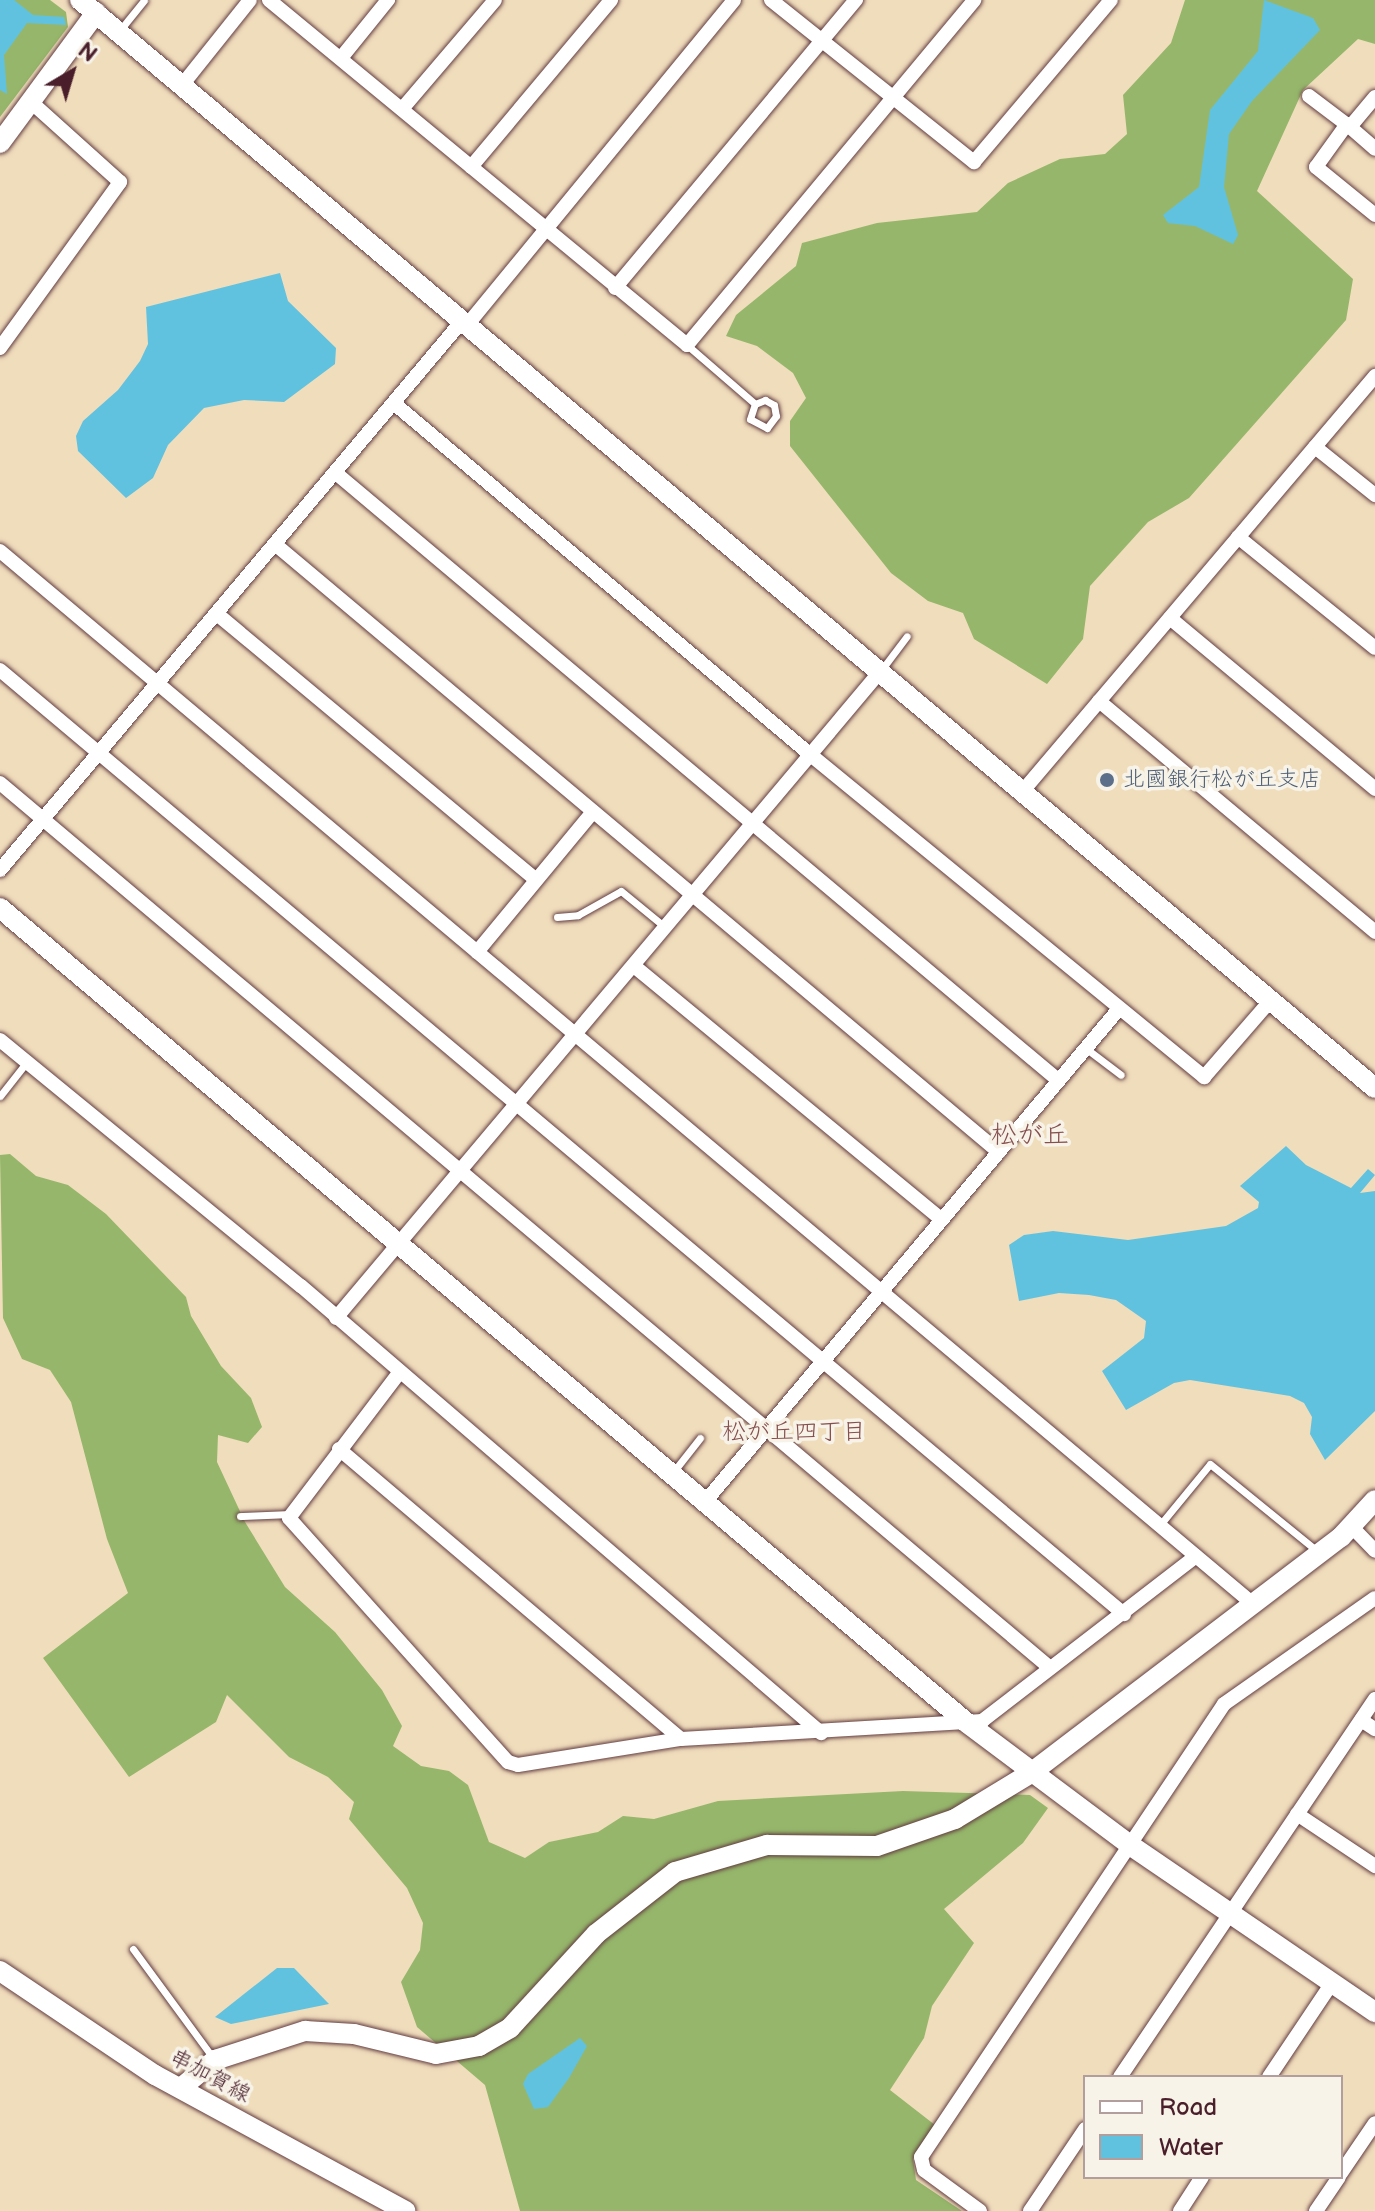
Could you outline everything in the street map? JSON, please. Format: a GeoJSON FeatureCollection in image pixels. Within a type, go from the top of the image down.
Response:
{"type":"FeatureCollection","features":[{"type":"Feature","properties":{"kind":"street"},"geometry":{"type":"LineString","coordinates":[[183,84],[250,0]]}},
{"type":"Feature","properties":{"kind":"street"},"geometry":{"type":"LineString","coordinates":[[269,0],[687,345],[974,0]]}},
{"type":"Feature","properties":{"kind":"street"},"geometry":{"type":"LineString","coordinates":[[341,58],[388,0]]}},
{"type":"Feature","properties":{"kind":"street"},"geometry":{"type":"LineString","coordinates":[[402,109],[495,0]]}},
{"type":"Feature","properties":{"kind":"street"},"geometry":{"type":"LineString","coordinates":[[471,167],[611,0]]}},
{"type":"Feature","properties":{"kind":"street"},"geometry":{"type":"LineString","coordinates":[[0,870],[396,405],[734,0]]}},
{"type":"Feature","properties":{"kind":"street"},"geometry":{"type":"LineString","coordinates":[[771,0],[974,162],[1111,0]]}},
{"type":"Feature","properties":{"kind":"street"},"geometry":{"type":"LineString","coordinates":[[615,288],[856,0]]}},
{"type":"Feature","properties":{"kind":"street"},"geometry":{"type":"LineString","coordinates":[[1,137],[31,102],[88,7],[1375,1088]]}},
{"type":"Feature","properties":{"kind":"street"},"geometry":{"type":"LineString","coordinates":[[1309,96],[1375,149]]}},
{"type":"Feature","properties":{"kind":"street"},"geometry":{"type":"LineString","coordinates":[[1375,97],[1316,167],[1375,215]]}},
{"type":"Feature","properties":{"kind":"street"},"geometry":{"type":"LineString","coordinates":[[0,348],[120,182],[31,102]]}},
{"type":"Feature","properties":{"kind":"street"},"geometry":{"type":"LineString","coordinates":[[1022,792],[1375,376]]}},
{"type":"Feature","properties":{"kind":"street"},"geometry":{"type":"LineString","coordinates":[[396,405],[812,756],[1118,1010],[1204,1077],[1270,1001]]}},
{"type":"Feature","properties":{"kind":"street"},"geometry":{"type":"LineString","coordinates":[[1315,447],[1375,495]]}},
{"type":"Feature","properties":{"kind":"street"},"geometry":{"type":"LineString","coordinates":[[337,474],[1058,1080]]}},
{"type":"Feature","properties":{"kind":"street"},"geometry":{"type":"LineString","coordinates":[[1238,537],[1375,648]]}},
{"type":"Feature","properties":{"kind":"street"},"geometry":{"type":"LineString","coordinates":[[276,545],[999,1152]]}},
{"type":"Feature","properties":{"kind":"street"},"geometry":{"type":"LineString","coordinates":[[0,551],[1252,1603]]}},
{"type":"Feature","properties":{"kind":"street"},"geometry":{"type":"LineString","coordinates":[[217,614],[536,880]]}},
{"type":"Feature","properties":{"kind":"street"},"geometry":{"type":"LineString","coordinates":[[1170,618],[1375,789]]}},
{"type":"Feature","properties":{"kind":"street"},"geometry":{"type":"LineString","coordinates":[[0,670],[1124,1614]]}},
{"type":"Feature","properties":{"kind":"street"},"geometry":{"type":"LineString","coordinates":[[336,1318],[879,673]]}},
{"type":"Feature","properties":{"kind":"street"},"geometry":{"type":"LineString","coordinates":[[1099,701],[1375,932]]}},
{"type":"Feature","properties":{"kind":"street"},"geometry":{"type":"LineString","coordinates":[[0,783],[1049,1667]]}},
{"type":"Feature","properties":{"kind":"street"},"geometry":{"type":"LineString","coordinates":[[477,952],[593,812]]}},
{"type":"Feature","properties":{"kind":"street"},"geometry":{"type":"LineString","coordinates":[[0,908],[967,1723],[1130,1845],[1375,2012]]}},
{"type":"Feature","properties":{"kind":"street"},"geometry":{"type":"LineString","coordinates":[[634,966],[941,1219]]}},
{"type":"Feature","properties":{"kind":"street"},"geometry":{"type":"LineString","coordinates":[[704,1503],[1058,1080],[1088,1050],[1118,1010]]}},
{"type":"Feature","properties":{"kind":"street"},"geometry":{"type":"LineString","coordinates":[[0,1040],[336,1318],[821,1733]]}},
{"type":"Feature","properties":{"kind":"street"},"geometry":{"type":"LineString","coordinates":[[399,1373],[287,1514],[508,1762],[530,1767],[681,1739],[982,1721],[1196,1556]]}},
{"type":"Feature","properties":{"kind":"street"},"geometry":{"type":"LineString","coordinates":[[339,1449],[681,1739]]}},
{"type":"Feature","properties":{"kind":"street"},"geometry":{"type":"LineString","coordinates":[[182,2087],[215,2060],[305,2031],[354,2034],[436,2054],[479,2046],[510,2028],[596,1934],[675,1872],[767,1845],[877,1846],[955,1819],[1031,1773],[1320,1553],[1352,1527],[1375,1500]]}},
{"type":"Feature","properties":{"kind":"street"},"geometry":{"type":"LineString","coordinates":[[1352,1527],[1375,1551]]}},
{"type":"Feature","properties":{"kind":"street"},"geometry":{"type":"LineString","coordinates":[[980,2211],[924,2170],[921,2157],[1224,1704],[1375,1598]]}},
{"type":"Feature","properties":{"kind":"street"},"geometry":{"type":"LineString","coordinates":[[1121,2075],[1375,1699]]}},
{"type":"Feature","properties":{"kind":"street"},"geometry":{"type":"LineString","coordinates":[[1361,1720],[1375,1729]]}},
{"type":"Feature","properties":{"kind":"street"},"geometry":{"type":"LineString","coordinates":[[1297,1814],[1375,1866]]}},
{"type":"Feature","properties":{"kind":"street","name":"串加賀線"},"geometry":{"type":"LineString","coordinates":[[2,1975],[98,2039],[406,2211]]}},
{"type":"Feature","properties":{"kind":"street"},"geometry":{"type":"LineString","coordinates":[[1270,2075],[1332,1983]]}},
{"type":"Feature","properties":{"kind":"street"},"geometry":{"type":"LineString","coordinates":[[1343,2171],[1375,2123]]}},
{"type":"Feature","properties":{"kind":"street"},"geometry":{"type":"LineString","coordinates":[[1030,2211],[1083,2132]]}},
{"type":"Feature","properties":{"kind":"street"},"geometry":{"type":"LineString","coordinates":[[1180,2211],[1201,2179]]}},
{"type":"Feature","properties":{"kind":"street"},"geometry":{"type":"LineString","coordinates":[[1316,2211],[1337,2179]]}},
{"type":"Feature","properties":{"kind":"lane"},"geometry":{"type":"LineString","coordinates":[[118,31],[144,0]]}},
{"type":"Feature","properties":{"kind":"lane"},"geometry":{"type":"LineString","coordinates":[[687,345],[755,404]]}},
{"type":"Feature","properties":{"kind":"lane"},"geometry":{"type":"LineString","coordinates":[[879,673],[907,636]]}},
{"type":"Feature","properties":{"kind":"lane"},"geometry":{"type":"LineString","coordinates":[[557,917],[578,915],[621,891],[666,928]]}},
{"type":"Feature","properties":{"kind":"lane"},"geometry":{"type":"LineString","coordinates":[[1088,1050],[1121,1075]]}},
{"type":"Feature","properties":{"kind":"lane"},"geometry":{"type":"LineString","coordinates":[[0,1096],[26,1063]]}},
{"type":"Feature","properties":{"kind":"lane"},"geometry":{"type":"LineString","coordinates":[[671,1475],[700,1438]]}},
{"type":"Feature","properties":{"kind":"lane"},"geometry":{"type":"LineString","coordinates":[[1159,1526],[1210,1464],[1320,1553]]}},
{"type":"Feature","properties":{"kind":"lane"},"geometry":{"type":"LineString","coordinates":[[240,1516],[287,1514]]}},
{"type":"Feature","properties":{"kind":"lane"},"geometry":{"type":"LineString","coordinates":[[133,1949],[215,2060]]}},
{"type":"Feature","properties":{"kind":"green space"},"geometry":{"type":"Polygon","coordinates":[[[0,0],[50,0],[66,12],[68,27],[0,117],[0,0]]]}},
{"type":"Feature","properties":{"kind":"green space"},"geometry":{"type":"Polygon","coordinates":[[[1185,0],[1375,0],[1375,44],[1358,39],[1303,90],[1257,191],[1353,279],[1346,320],[1189,498],[1148,522],[1090,586],[1083,639],[1047,684],[974,639],[963,613],[928,601],[891,573],[790,446],[790,421],[806,398],[793,373],[757,346],[726,336],[736,315],[796,266],[802,243],[877,223],[977,212],[1008,183],[1060,159],[1105,154],[1127,134],[1123,95],[1171,43],[1185,0]]]}},
{"type":"Feature","properties":{"kind":"green space"},"geometry":{"type":"Polygon","coordinates":[[[10,1154],[36,1176],[68,1185],[106,1214],[186,1297],[191,1316],[221,1366],[251,1398],[262,1427],[248,1443],[218,1435],[217,1462],[245,1522],[285,1587],[335,1632],[382,1690],[402,1726],[393,1746],[421,1766],[449,1771],[468,1785],[489,1842],[525,1858],[549,1842],[598,1832],[623,1816],[654,1819],[718,1801],[903,1791],[1030,1795],[1048,1808],[1023,1843],[944,1909],[974,1943],[932,2006],[924,2038],[890,2090],[935,2125],[913,2159],[916,2180],[962,2211],[520,2211],[485,2085],[417,2027],[401,1982],[420,1950],[423,1923],[407,1888],[349,1819],[354,1802],[328,1777],[289,1757],[227,1695],[216,1722],[129,1777],[43,1658],[128,1593],[107,1539],[71,1402],[50,1370],[22,1359],[3,1318],[0,1155],[10,1154]]]}},
{"type":"Feature","properties":{"kind":"water"},"geometry":{"type":"Polygon","coordinates":[[[0,0],[14,0],[33,15],[64,17],[66,25],[27,23],[4,55],[7,94],[0,90],[0,0]]]}},
{"type":"Feature","properties":{"kind":"water"},"geometry":{"type":"Polygon","coordinates":[[[1264,0],[1313,18],[1320,30],[1252,101],[1229,134],[1224,187],[1238,235],[1233,244],[1195,226],[1168,223],[1163,215],[1199,187],[1210,110],[1258,51],[1264,0]]]}},
{"type":"Feature","properties":{"kind":"water"},"geometry":{"type":"Polygon","coordinates":[[[280,273],[288,301],[336,348],[335,364],[284,402],[244,400],[204,408],[168,445],[153,478],[126,498],[78,451],[76,436],[83,421],[118,390],[140,361],[148,344],[146,307],[280,273]]]}},
{"type":"Feature","properties":{"kind":"water"},"geometry":{"type":"Polygon","coordinates":[[[1286,1146],[1306,1165],[1351,1188],[1368,1169],[1375,1175],[1360,1193],[1375,1191],[1375,1411],[1325,1460],[1310,1434],[1312,1417],[1304,1403],[1290,1396],[1190,1380],[1174,1383],[1126,1410],[1102,1371],[1144,1338],[1146,1321],[1116,1300],[1089,1295],[1059,1293],[1019,1301],[1009,1245],[1024,1235],[1053,1231],[1128,1240],[1226,1226],[1258,1208],[1259,1202],[1240,1186],[1286,1146]]]}},
{"type":"Feature","properties":{"kind":"water"},"geometry":{"type":"Polygon","coordinates":[[[277,1968],[294,1968],[329,2004],[231,2024],[215,2017],[277,1968]]]}},
{"type":"Feature","properties":{"kind":"water"},"geometry":{"type":"Polygon","coordinates":[[[580,2038],[587,2046],[569,2078],[548,2107],[534,2109],[523,2084],[528,2074],[580,2038]]]}},
{"type":"Feature","properties":{"kind":"place","name":"北國銀行松が丘支店"},"geometry":{"type":"Point","coordinates":[1107,780]}},
{"type":"Feature","properties":{"kind":"district","name":"松が丘"},"geometry":{"type":"Point","coordinates":[1030,1136]}},
{"type":"Feature","properties":{"kind":"district","name":"松が丘四丁目"},"geometry":{"type":"Point","coordinates":[794,1432]}}]}
